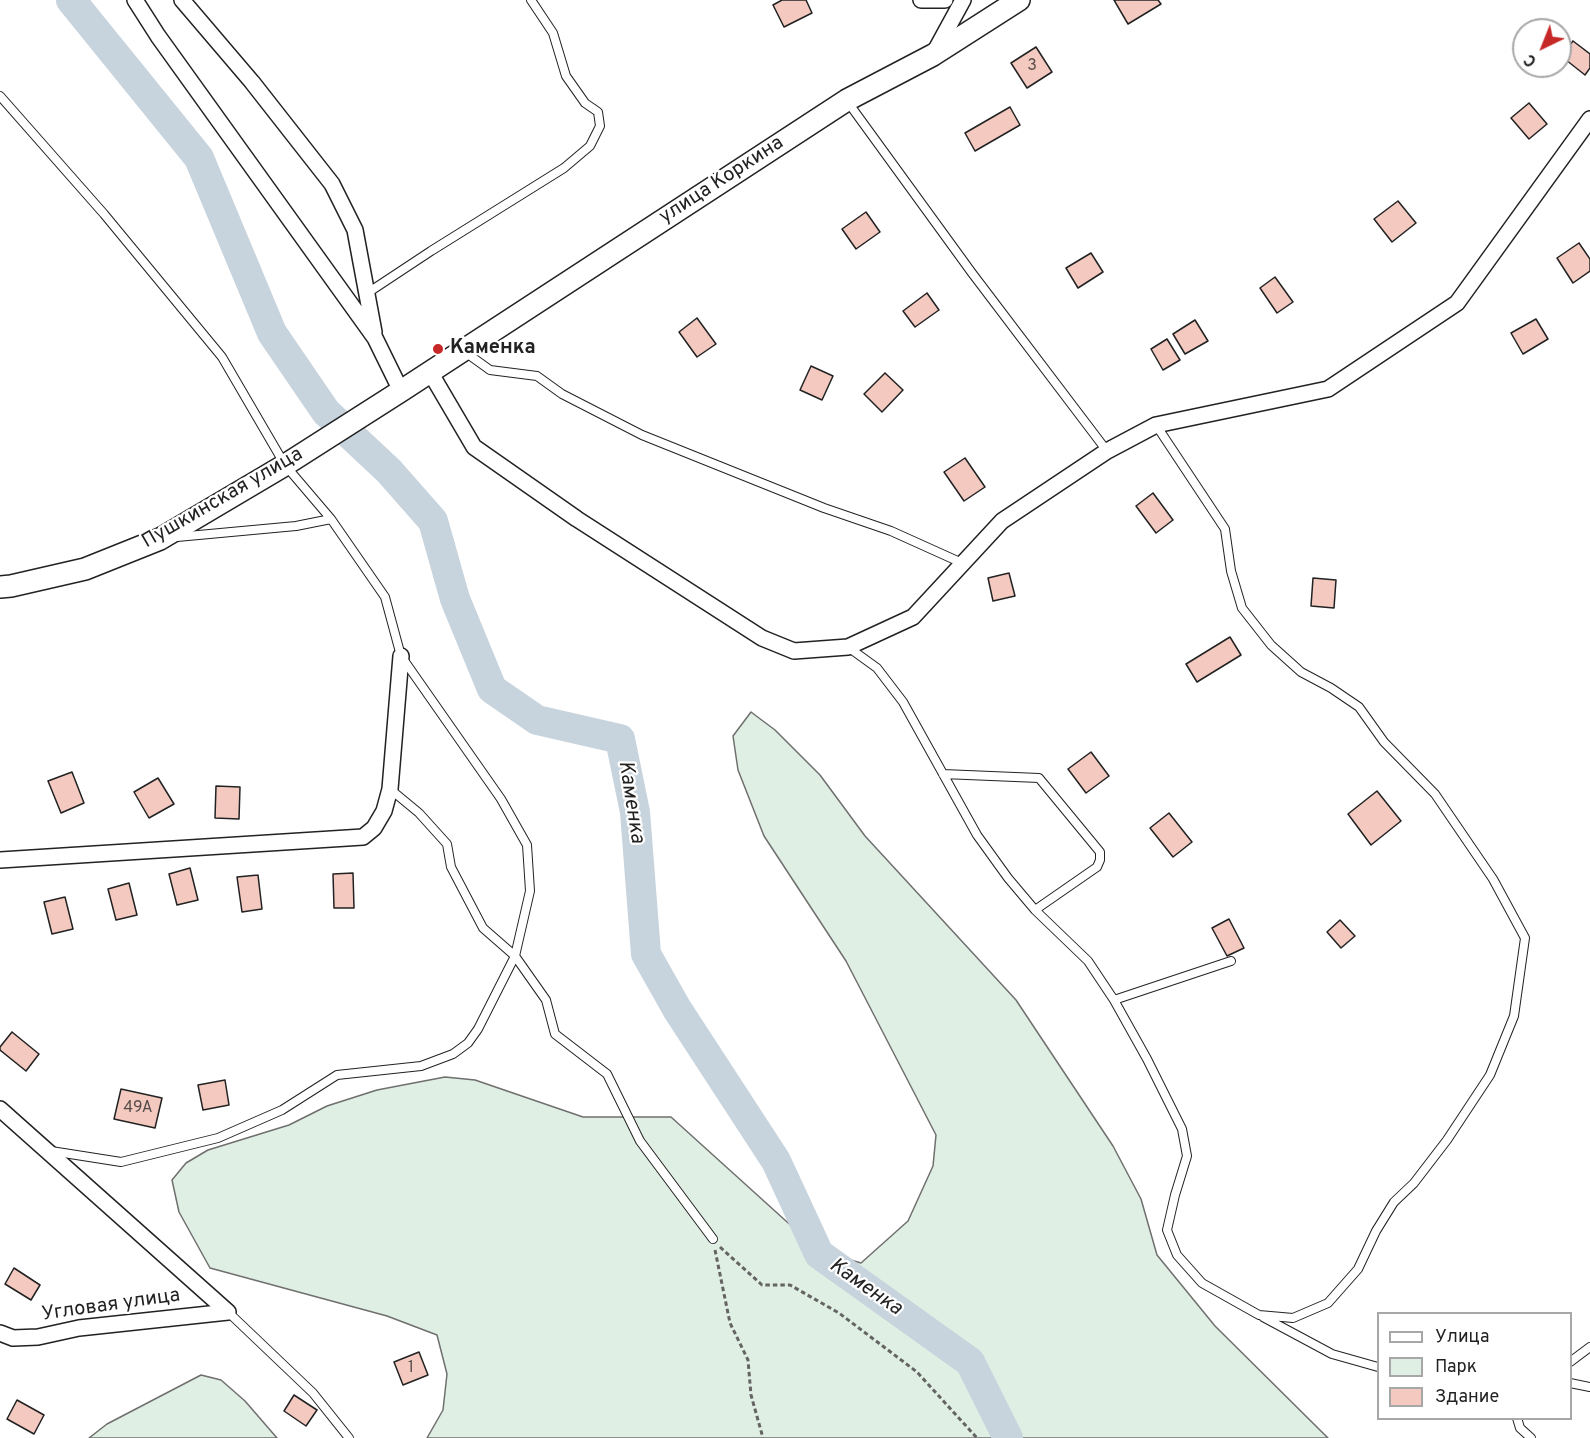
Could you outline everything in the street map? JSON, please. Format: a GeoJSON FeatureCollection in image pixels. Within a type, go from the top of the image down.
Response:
{"type":"FeatureCollection","features":[{"type":"Feature","properties":{"kind":"main road","name":"улица Коркина"},"geometry":{"type":"LineString","coordinates":[[430,372],[847,100],[933,55],[1019,0]]}},
{"type":"Feature","properties":{"kind":"main road","name":"Пушкинская улица"},"geometry":{"type":"LineString","coordinates":[[0,586],[11,586],[85,569],[160,538],[285,465],[430,372]]}},
{"type":"Feature","properties":{"kind":"street"},"geometry":{"type":"LineString","coordinates":[[135,0],[158,36],[375,338],[401,392]]}},
{"type":"Feature","properties":{"kind":"street"},"geometry":{"type":"LineString","coordinates":[[182,0],[252,82],[332,184],[354,230],[375,338]]}},
{"type":"Feature","properties":{"kind":"street"},"geometry":{"type":"LineString","coordinates":[[921,0],[945,0]]}},
{"type":"Feature","properties":{"kind":"street"},"geometry":{"type":"LineString","coordinates":[[933,55],[963,0]]}},
{"type":"Feature","properties":{"kind":"street"},"geometry":{"type":"LineString","coordinates":[[430,372],[474,447],[577,519],[762,638],[794,651],[848,647],[913,617],[1002,521],[1107,451],[1156,425],[1328,389],[1457,303],[1590,119]]}},
{"type":"Feature","properties":{"kind":"street"},"geometry":{"type":"LineString","coordinates":[[0,860],[363,837],[375,828],[384,811],[390,789],[401,656]]}},
{"type":"Feature","properties":{"kind":"street"},"geometry":{"type":"LineString","coordinates":[[0,1109],[228,1312]]}},
{"type":"Feature","properties":{"kind":"street","name":"Угловая улица"},"geometry":{"type":"LineString","coordinates":[[0,1333],[13,1338],[38,1337],[79,1328],[228,1312]]}},
{"type":"Feature","properties":{"kind":"lane"},"geometry":{"type":"LineString","coordinates":[[366,294],[431,250],[564,168],[590,146],[600,126],[598,112],[585,103],[566,75],[553,33],[531,0]]}},
{"type":"Feature","properties":{"kind":"lane"},"geometry":{"type":"LineString","coordinates":[[0,96],[104,214],[222,357],[285,465],[331,519],[385,597],[401,656],[501,799],[527,845],[530,891],[516,956],[478,1029],[468,1043],[453,1054],[421,1066],[337,1076],[282,1110],[218,1138],[121,1162],[48,1150]]}},
{"type":"Feature","properties":{"kind":"lane"},"geometry":{"type":"LineString","coordinates":[[847,100],[972,273],[1107,451]]}},
{"type":"Feature","properties":{"kind":"lane"},"geometry":{"type":"LineString","coordinates":[[462,350],[490,370],[537,376],[562,394],[642,435],[803,500],[891,531],[962,563]]}},
{"type":"Feature","properties":{"kind":"lane"},"geometry":{"type":"LineString","coordinates":[[1156,425],[1225,529],[1231,571],[1242,608],[1271,645],[1301,672],[1331,688],[1359,707],[1384,741],[1435,794],[1494,879],[1525,938],[1514,1016],[1490,1075],[1447,1140],[1414,1183],[1394,1202],[1376,1231],[1358,1269],[1328,1303],[1293,1318],[1259,1315]]}},
{"type":"Feature","properties":{"kind":"lane"},"geometry":{"type":"LineString","coordinates":[[160,538],[296,526],[331,519]]}},
{"type":"Feature","properties":{"kind":"lane"},"geometry":{"type":"LineString","coordinates":[[848,647],[877,668],[903,702],[978,836],[1008,878],[1035,910],[1088,960],[1114,1000],[1147,1059],[1182,1129],[1187,1156],[1167,1230],[1177,1255],[1202,1283],[1259,1315],[1332,1354],[1377,1367]]}},
{"type":"Feature","properties":{"kind":"lane"},"geometry":{"type":"LineString","coordinates":[[943,774],[1039,778],[1100,852],[1097,867],[1035,910]]}},
{"type":"Feature","properties":{"kind":"lane"},"geometry":{"type":"LineString","coordinates":[[390,789],[419,813],[447,844],[452,867],[483,928],[516,956],[546,1000],[555,1034],[607,1074],[640,1141],[712,1239]]}},
{"type":"Feature","properties":{"kind":"lane"},"geometry":{"type":"LineString","coordinates":[[1114,1000],[1231,961]]}},
{"type":"Feature","properties":{"kind":"lane"},"geometry":{"type":"LineString","coordinates":[[228,1312],[314,1393],[349,1438]]}},
{"type":"Feature","properties":{"kind":"lane"},"geometry":{"type":"LineString","coordinates":[[1572,1360],[1590,1347]]}},
{"type":"Feature","properties":{"kind":"lane"},"geometry":{"type":"LineString","coordinates":[[1572,1383],[1590,1387]]}},
{"type":"Feature","properties":{"kind":"lane"},"geometry":{"type":"LineString","coordinates":[[1517,1420],[1520,1428],[1530,1438]]}},
{"type":"Feature","properties":{"kind":"path"},"geometry":{"type":"LineString","coordinates":[[712,1239],[730,1323],[748,1360],[751,1395],[763,1438]]}},
{"type":"Feature","properties":{"kind":"path"},"geometry":{"type":"LineString","coordinates":[[712,1239],[762,1285],[790,1285],[839,1313],[917,1372],[977,1438]]}},
{"type":"Feature","properties":{"kind":"green space"},"geometry":{"type":"Polygon","coordinates":[[[751,712],[775,730],[820,775],[865,836],[1016,1000],[1113,1146],[1141,1199],[1157,1255],[1215,1326],[1328,1438],[427,1438],[443,1410],[447,1374],[437,1335],[387,1316],[210,1268],[179,1212],[172,1180],[186,1163],[208,1150],[289,1125],[327,1106],[377,1090],[445,1077],[475,1080],[583,1117],[671,1117],[807,1240],[837,1256],[861,1263],[908,1221],[933,1166],[936,1135],[846,961],[764,836],[738,770],[733,736],[751,712]]]}},
{"type":"Feature","properties":{"kind":"green space"},"geometry":{"type":"Polygon","coordinates":[[[201,1375],[221,1380],[245,1401],[277,1438],[89,1438],[107,1424],[201,1375]]]}},
{"type":"Feature","properties":{"kind":"building"},"geometry":{"type":"Polygon","coordinates":[[[782,0],[806,0],[812,13],[784,27],[773,5],[782,0]]]}},
{"type":"Feature","properties":{"kind":"building"},"geometry":{"type":"Polygon","coordinates":[[[1114,0],[1158,0],[1161,4],[1128,24],[1114,0]]]}},
{"type":"Feature","properties":{"kind":"building"},"geometry":{"type":"Polygon","coordinates":[[[1572,42],[1590,54],[1590,68],[1585,75],[1572,65],[1572,42]]]}},
{"type":"Feature","properties":{"kind":"building"},"geometry":{"type":"Polygon","coordinates":[[[1036,47],[1052,72],[1027,88],[1011,63],[1036,47]]]}},
{"type":"Feature","properties":{"kind":"building"},"geometry":{"type":"Polygon","coordinates":[[[1529,103],[1547,124],[1529,139],[1511,118],[1529,103]]]}},
{"type":"Feature","properties":{"kind":"building"},"geometry":{"type":"Polygon","coordinates":[[[1010,107],[1020,125],[975,151],[965,133],[1010,107]]]}},
{"type":"Feature","properties":{"kind":"building"},"geometry":{"type":"Polygon","coordinates":[[[1398,201],[1416,223],[1392,242],[1374,219],[1398,201]]]}},
{"type":"Feature","properties":{"kind":"building"},"geometry":{"type":"Polygon","coordinates":[[[866,212],[880,232],[856,249],[842,229],[866,212]]]}},
{"type":"Feature","properties":{"kind":"building"},"geometry":{"type":"Polygon","coordinates":[[[1579,243],[1590,259],[1590,271],[1573,283],[1557,258],[1579,243]]]}},
{"type":"Feature","properties":{"kind":"building"},"geometry":{"type":"Polygon","coordinates":[[[1091,253],[1103,272],[1078,288],[1066,268],[1091,253]]]}},
{"type":"Feature","properties":{"kind":"building"},"geometry":{"type":"Polygon","coordinates":[[[1275,277],[1293,302],[1277,313],[1260,288],[1275,277]]]}},
{"type":"Feature","properties":{"kind":"building"},"geometry":{"type":"Polygon","coordinates":[[[927,293],[939,310],[915,327],[903,311],[927,293]]]}},
{"type":"Feature","properties":{"kind":"building"},"geometry":{"type":"Polygon","coordinates":[[[697,318],[716,344],[697,357],[679,332],[697,318]]]}},
{"type":"Feature","properties":{"kind":"building"},"geometry":{"type":"Polygon","coordinates":[[[1536,319],[1548,339],[1523,354],[1511,333],[1536,319]]]}},
{"type":"Feature","properties":{"kind":"building"},"geometry":{"type":"Polygon","coordinates":[[[1195,320],[1208,341],[1185,354],[1173,334],[1195,320]]]}},
{"type":"Feature","properties":{"kind":"building"},"geometry":{"type":"Polygon","coordinates":[[[1167,339],[1180,360],[1163,370],[1151,349],[1167,339]]]}},
{"type":"Feature","properties":{"kind":"building"},"geometry":{"type":"Polygon","coordinates":[[[811,366],[833,376],[822,400],[800,390],[811,366]]]}},
{"type":"Feature","properties":{"kind":"building"},"geometry":{"type":"Polygon","coordinates":[[[885,373],[903,390],[882,412],[864,394],[885,373]]]}},
{"type":"Feature","properties":{"kind":"building"},"geometry":{"type":"Polygon","coordinates":[[[965,458],[985,487],[964,501],[944,472],[965,458]]]}},
{"type":"Feature","properties":{"kind":"building"},"geometry":{"type":"Polygon","coordinates":[[[1153,493],[1173,520],[1156,533],[1136,506],[1153,493]]]}},
{"type":"Feature","properties":{"kind":"building"},"geometry":{"type":"Polygon","coordinates":[[[1009,573],[1015,596],[993,601],[988,578],[1009,573]]]}},
{"type":"Feature","properties":{"kind":"building"},"geometry":{"type":"Polygon","coordinates":[[[1313,578],[1336,580],[1334,608],[1311,606],[1313,578]]]}},
{"type":"Feature","properties":{"kind":"building"},"geometry":{"type":"Polygon","coordinates":[[[1230,637],[1241,655],[1197,682],[1186,664],[1230,637]]]}},
{"type":"Feature","properties":{"kind":"building"},"geometry":{"type":"Polygon","coordinates":[[[1091,752],[1109,776],[1086,793],[1068,769],[1091,752]]]}},
{"type":"Feature","properties":{"kind":"building"},"geometry":{"type":"Polygon","coordinates":[[[72,772],[84,803],[61,813],[48,781],[72,772]]]}},
{"type":"Feature","properties":{"kind":"building"},"geometry":{"type":"Polygon","coordinates":[[[158,778],[174,804],[149,818],[134,792],[158,778]]]}},
{"type":"Feature","properties":{"kind":"building"},"geometry":{"type":"Polygon","coordinates":[[[216,786],[240,787],[239,819],[215,818],[216,786]]]}},
{"type":"Feature","properties":{"kind":"building"},"geometry":{"type":"Polygon","coordinates":[[[1377,791],[1401,821],[1371,845],[1348,814],[1377,791]]]}},
{"type":"Feature","properties":{"kind":"building"},"geometry":{"type":"Polygon","coordinates":[[[1169,813],[1192,842],[1173,857],[1150,828],[1169,813]]]}},
{"type":"Feature","properties":{"kind":"building"},"geometry":{"type":"Polygon","coordinates":[[[190,868],[198,900],[177,905],[169,874],[190,868]]]}},
{"type":"Feature","properties":{"kind":"building"},"geometry":{"type":"Polygon","coordinates":[[[353,873],[354,908],[334,908],[333,874],[353,873]]]}},
{"type":"Feature","properties":{"kind":"building"},"geometry":{"type":"Polygon","coordinates":[[[258,875],[262,909],[242,912],[237,877],[258,875]]]}},
{"type":"Feature","properties":{"kind":"building"},"geometry":{"type":"Polygon","coordinates":[[[129,883],[137,915],[116,920],[108,889],[129,883]]]}},
{"type":"Feature","properties":{"kind":"building"},"geometry":{"type":"Polygon","coordinates":[[[65,897],[73,929],[52,934],[44,902],[65,897]]]}},
{"type":"Feature","properties":{"kind":"building"},"geometry":{"type":"Polygon","coordinates":[[[1229,919],[1244,948],[1227,956],[1212,928],[1229,919]]]}},
{"type":"Feature","properties":{"kind":"building"},"geometry":{"type":"Polygon","coordinates":[[[1340,920],[1355,936],[1341,948],[1327,932],[1340,920]]]}},
{"type":"Feature","properties":{"kind":"building"},"geometry":{"type":"Polygon","coordinates":[[[12,1032],[39,1054],[26,1071],[0,1050],[12,1032]]]}},
{"type":"Feature","properties":{"kind":"building"},"geometry":{"type":"Polygon","coordinates":[[[225,1080],[229,1105],[203,1110],[198,1085],[225,1080]]]}},
{"type":"Feature","properties":{"kind":"building"},"geometry":{"type":"Polygon","coordinates":[[[121,1089],[162,1098],[155,1128],[114,1119],[121,1089]]]}},
{"type":"Feature","properties":{"kind":"building"},"geometry":{"type":"Polygon","coordinates":[[[14,1268],[40,1285],[31,1300],[5,1284],[14,1268]]]}},
{"type":"Feature","properties":{"kind":"building"},"geometry":{"type":"Polygon","coordinates":[[[419,1352],[428,1375],[403,1385],[394,1362],[419,1352]]]}},
{"type":"Feature","properties":{"kind":"building"},"geometry":{"type":"Polygon","coordinates":[[[294,1395],[317,1410],[306,1426],[284,1411],[294,1395]]]}},
{"type":"Feature","properties":{"kind":"building"},"geometry":{"type":"Polygon","coordinates":[[[17,1400],[44,1415],[34,1434],[7,1419],[17,1400]]]}},
{"type":"Feature","properties":{"kind":"waterway","name":"Каменка"},"geometry":{"type":"LineString","coordinates":[[71,0],[199,158],[272,333],[326,412],[389,471],[433,521],[455,599],[492,689],[537,720],[620,739],[635,812],[646,954],[677,1009],[776,1161],[819,1254],[970,1362],[1008,1438]]}},
{"type":"Feature","properties":{"kind":"place","name":"Каменка"},"geometry":{"type":"Point","coordinates":[438,349]}}]}
